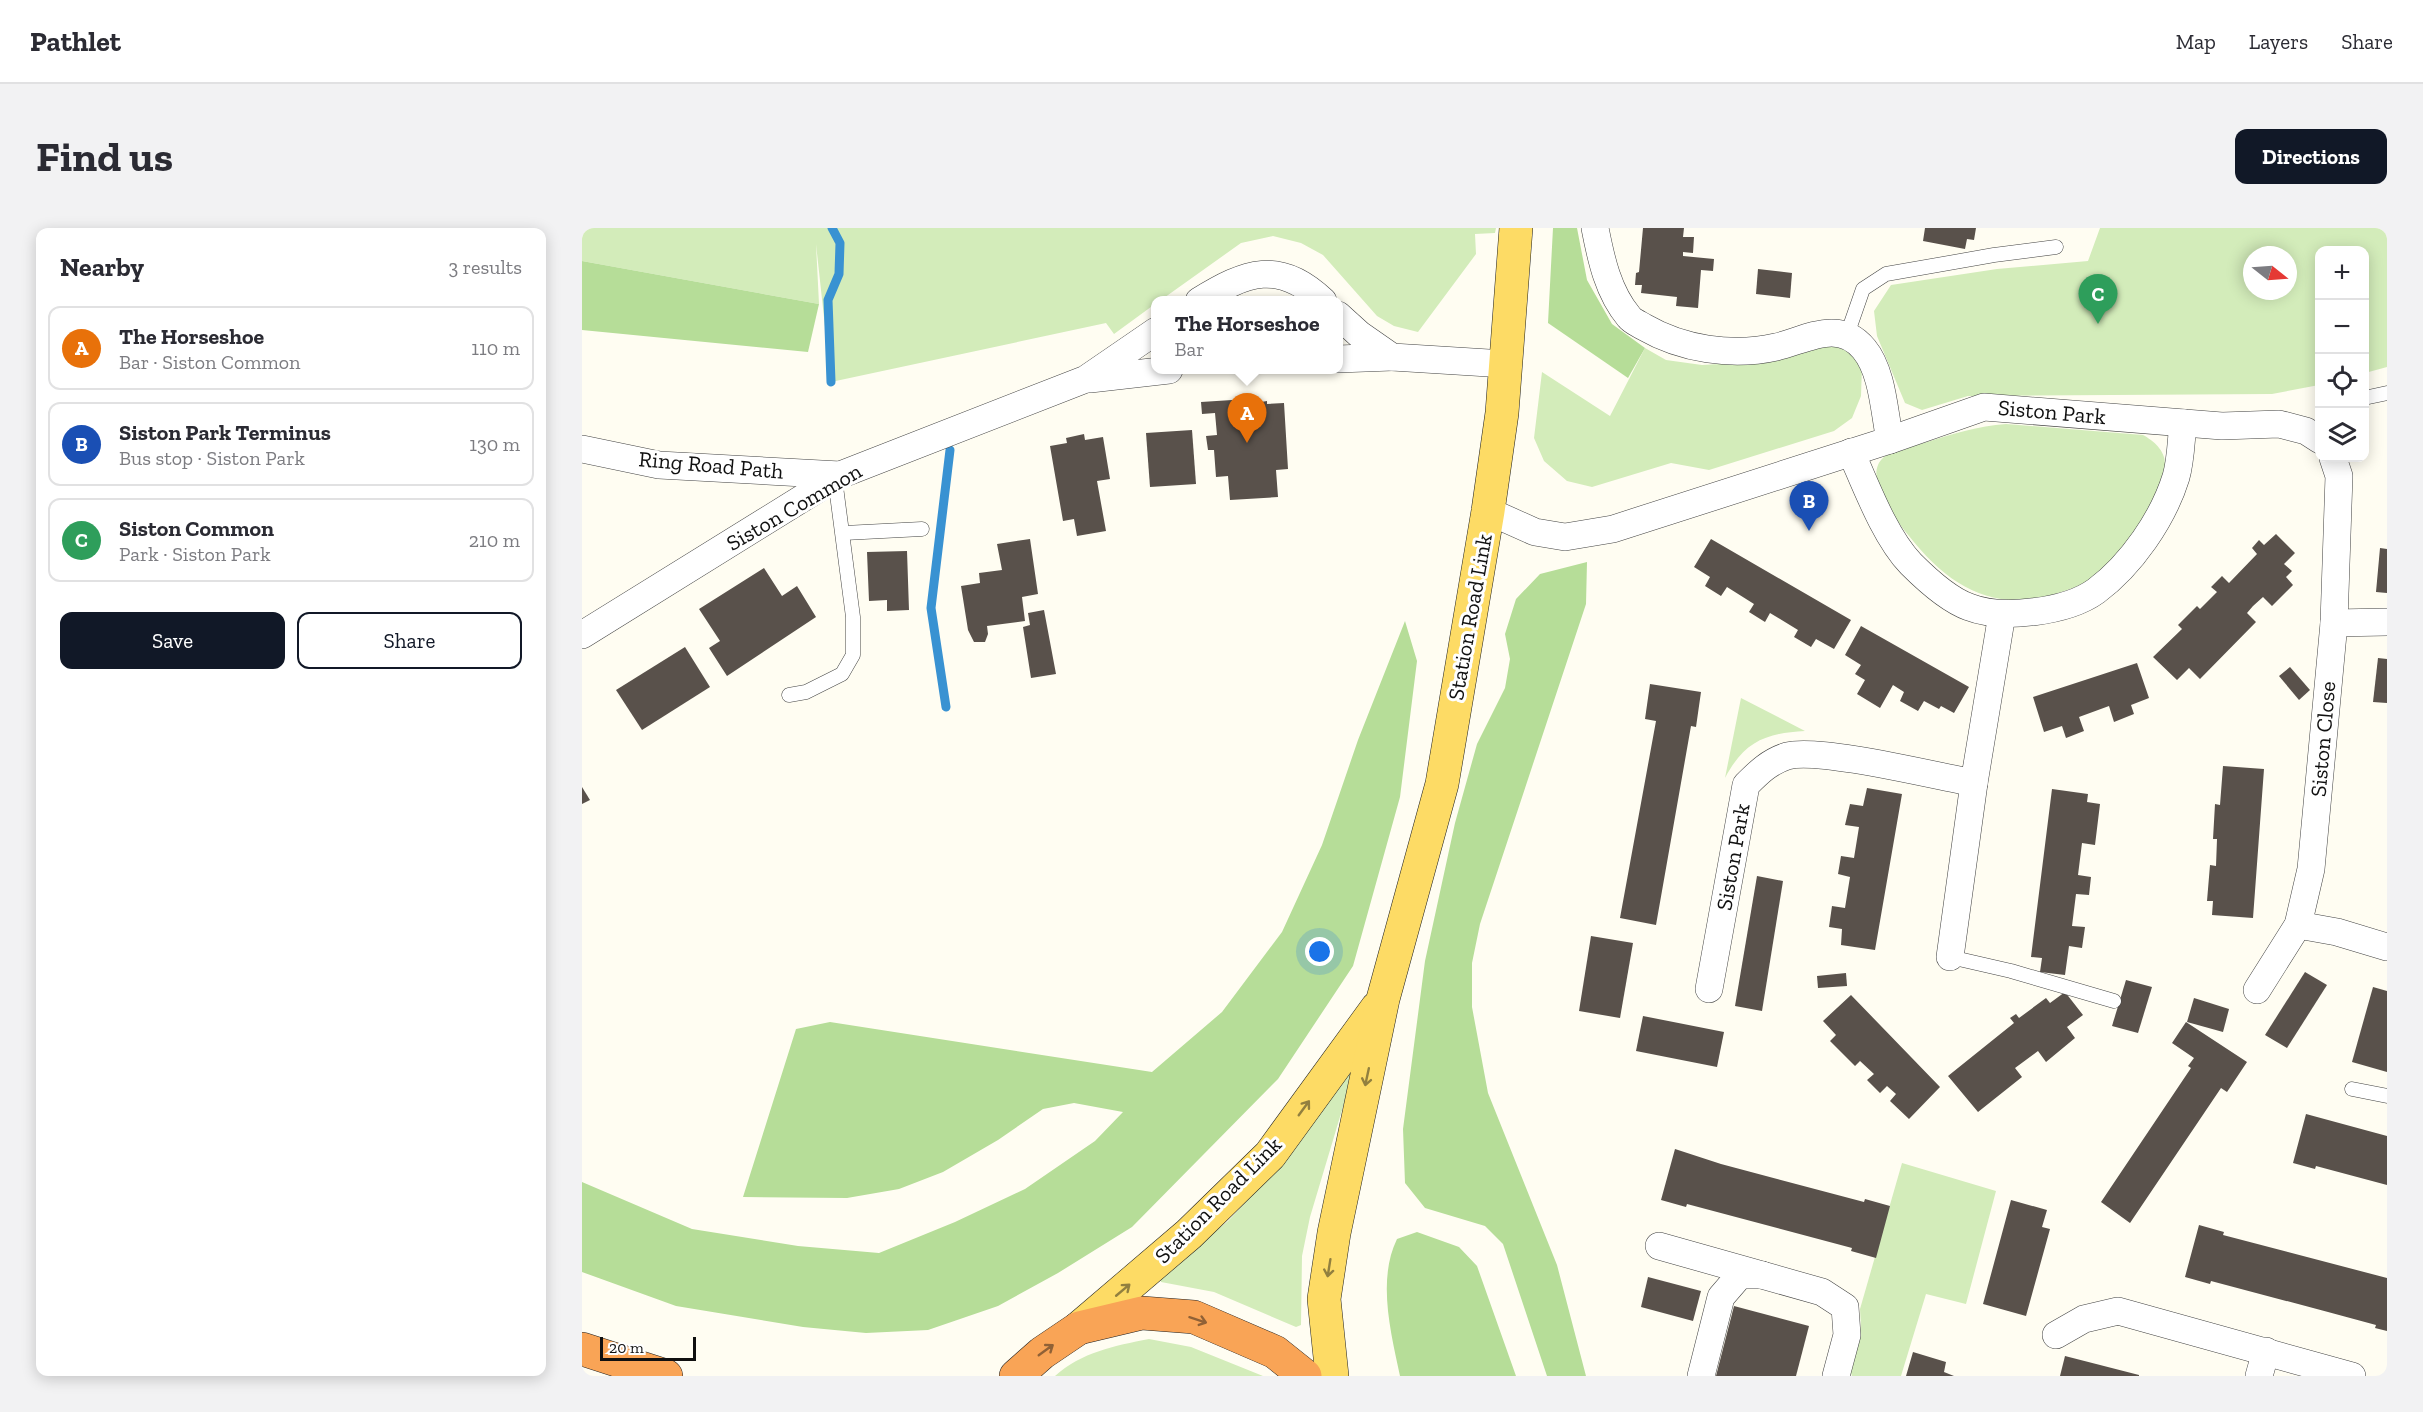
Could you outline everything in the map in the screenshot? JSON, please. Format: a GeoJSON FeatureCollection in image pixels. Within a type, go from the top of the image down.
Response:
{"type":"FeatureCollection","features":[{"type":"Feature","properties":{"kind":"highway"},"geometry":{"type":"LineString","coordinates":[[1016,1376],[1042,1353],[1079,1328],[1142,1313],[1194,1317],[1275,1352],[1305,1376]]}},
{"type":"Feature","properties":{"kind":"highway"},"geometry":{"type":"LineString","coordinates":[[586,1347],[666,1376]]}},
{"type":"Feature","properties":{"kind":"main road","name":"Station Road Link"},"geometry":{"type":"LineString","coordinates":[[1332,1376],[1324,1299],[1334,1233],[1383,999],[1442,784],[1488,511],[1505,364],[1516,228]]}},
{"type":"Feature","properties":{"kind":"main road","name":"Station Road Link"},"geometry":{"type":"LineString","coordinates":[[1079,1328],[1189,1234],[1270,1155],[1383,999]]}},
{"type":"Feature","properties":{"kind":"street"},"geometry":{"type":"LineString","coordinates":[[1595,228],[1604,271],[1629,318],[1666,340],[1715,350],[1742,352],[1775,347],[1828,331],[1847,335],[1863,347],[1877,373],[1890,440]]}},
{"type":"Feature","properties":{"kind":"street"},"geometry":{"type":"LineString","coordinates":[[1207,296],[1247,275],[1285,274],[1319,296]]}},
{"type":"Feature","properties":{"kind":"street"},"geometry":{"type":"LineString","coordinates":[[1343,320],[1392,357]]}},
{"type":"Feature","properties":{"kind":"street","name":"Siston Common"},"geometry":{"type":"LineString","coordinates":[[582,635],[838,477],[1086,379],[1151,334]]}},
{"type":"Feature","properties":{"kind":"street"},"geometry":{"type":"LineString","coordinates":[[1343,359],[1392,357],[1505,364]]}},
{"type":"Feature","properties":{"kind":"street","name":"Siston Common"},"geometry":{"type":"LineString","coordinates":[[1086,379],[1151,371]]}},
{"type":"Feature","properties":{"kind":"street","name":"Siston Park"},"geometry":{"type":"LineString","coordinates":[[1488,511],[1535,532],[1565,537],[1613,529],[1890,440],[1984,407],[2222,426],[2279,424],[2315,430]]}},
{"type":"Feature","properties":{"kind":"street"},"geometry":{"type":"LineString","coordinates":[[1851,452],[1890,533],[1909,562],[1940,588],[1968,607],[2002,614],[2044,612],[2094,592],[2130,559],[2157,518],[2176,477],[2183,423]]}},
{"type":"Feature","properties":{"kind":"street","name":"Ring Road Path"},"geometry":{"type":"LineString","coordinates":[[582,449],[659,465],[838,477]]}},
{"type":"Feature","properties":{"kind":"street","name":"Siston Close"},"geometry":{"type":"LineString","coordinates":[[2257,990],[2298,925],[2311,869],[2334,623],[2336,466]]}},
{"type":"Feature","properties":{"kind":"street"},"geometry":{"type":"LineString","coordinates":[[1950,957],[1974,783],[2002,614]]}},
{"type":"Feature","properties":{"kind":"street"},"geometry":{"type":"LineString","coordinates":[[2334,623],[2387,622]]}},
{"type":"Feature","properties":{"kind":"street","name":"Siston Park"},"geometry":{"type":"LineString","coordinates":[[1709,989],[1746,785],[1764,766],[1789,755],[1826,756],[1974,783]]}},
{"type":"Feature","properties":{"kind":"street"},"geometry":{"type":"LineString","coordinates":[[2298,925],[2337,932],[2387,947]]}},
{"type":"Feature","properties":{"kind":"street"},"geometry":{"type":"LineString","coordinates":[[1659,1246],[1822,1292],[1845,1307],[1847,1335],[1836,1376]]}},
{"type":"Feature","properties":{"kind":"street"},"geometry":{"type":"LineString","coordinates":[[1701,1376],[1721,1297],[1740,1275],[1763,1275]]}},
{"type":"Feature","properties":{"kind":"street"},"geometry":{"type":"LineString","coordinates":[[2056,1335],[2084,1319],[2118,1311],[2263,1363],[2352,1376]]}},
{"type":"Feature","properties":{"kind":"lane"},"geometry":{"type":"LineString","coordinates":[[1847,335],[1863,289],[1886,274],[1994,255],[2056,247]]}},
{"type":"Feature","properties":{"kind":"lane"},"geometry":{"type":"LineString","coordinates":[[2369,397],[2387,393]]}},
{"type":"Feature","properties":{"kind":"lane"},"geometry":{"type":"LineString","coordinates":[[789,695],[806,692],[842,674],[853,655],[853,617],[838,477]]}},
{"type":"Feature","properties":{"kind":"lane"},"geometry":{"type":"LineString","coordinates":[[844,533],[922,529]]}},
{"type":"Feature","properties":{"kind":"lane"},"geometry":{"type":"LineString","coordinates":[[1950,957],[2011,971],[2114,1001]]}},
{"type":"Feature","properties":{"kind":"lane"},"geometry":{"type":"LineString","coordinates":[[2352,1089],[2387,1096]]}},
{"type":"Feature","properties":{"kind":"green space"},"geometry":{"type":"Polygon","coordinates":[[[582,228],[1496,228],[1495,233],[1475,234],[1476,254],[1418,332],[1394,326],[1377,316],[1323,255],[1301,243],[1273,236],[1241,243],[1167,296],[1151,296],[1151,307],[1114,334],[1106,323],[831,382],[816,244],[819,304],[582,261],[582,228]]]}},
{"type":"Feature","properties":{"kind":"green space"},"geometry":{"type":"Polygon","coordinates":[[[1553,228],[1577,228],[1587,280],[1612,324],[1645,348],[1628,378],[1548,323],[1553,228]]]}},
{"type":"Feature","properties":{"kind":"green space"},"geometry":{"type":"Polygon","coordinates":[[[2100,228],[2387,228],[2387,367],[2369,372],[2369,246],[2315,246],[2315,386],[2272,394],[1968,396],[1922,410],[1905,403],[1877,336],[1874,311],[1891,285],[1997,269],[2088,261],[2100,228]]]}},
{"type":"Feature","properties":{"kind":"green space"},"geometry":{"type":"Polygon","coordinates":[[[582,261],[819,304],[808,352],[582,330],[582,261]]]}},
{"type":"Feature","properties":{"kind":"green space"},"geometry":{"type":"Polygon","coordinates":[[[1828,344],[1851,352],[1862,367],[1861,396],[1852,418],[1834,431],[1709,470],[1671,463],[1592,487],[1567,481],[1544,461],[1534,438],[1542,372],[1610,416],[1645,348],[1666,360],[1702,365],[1775,361],[1828,344]]]}},
{"type":"Feature","properties":{"kind":"green space"},"geometry":{"type":"Polygon","coordinates":[[[2006,424],[2143,435],[2155,443],[2161,451],[2165,466],[2158,497],[2142,525],[2104,572],[2068,590],[2037,598],[2015,600],[1995,598],[1976,592],[1940,570],[1896,520],[1878,486],[1876,475],[1878,465],[1884,457],[1899,449],[1956,433],[2006,424]]]}},
{"type":"Feature","properties":{"kind":"green space"},"geometry":{"type":"Polygon","coordinates":[[[1587,562],[1586,604],[1480,924],[1472,963],[1472,1007],[1488,1093],[1557,1265],[1586,1376],[1547,1376],[1503,1244],[1485,1226],[1425,1208],[1405,1183],[1403,1129],[1425,961],[1455,823],[1477,744],[1505,688],[1510,659],[1505,634],[1516,599],[1540,574],[1587,562]]]}},
{"type":"Feature","properties":{"kind":"green space"},"geometry":{"type":"Polygon","coordinates":[[[1405,621],[1417,661],[1400,797],[1353,966],[1278,1079],[1132,1227],[1058,1273],[998,1306],[928,1330],[866,1333],[803,1327],[676,1306],[582,1272],[582,1182],[692,1229],[798,1246],[879,1253],[955,1222],[1025,1189],[1095,1141],[1123,1112],[1074,1103],[1043,1109],[998,1140],[943,1172],[899,1189],[847,1198],[743,1197],[796,1029],[830,1022],[1152,1072],[1222,1012],[1282,932],[1322,845],[1358,740],[1405,621]]]}},
{"type":"Feature","properties":{"kind":"green space"},"geometry":{"type":"Polygon","coordinates":[[[1741,698],[1805,731],[1778,734],[1757,742],[1740,756],[1725,778],[1741,698]]]}},
{"type":"Feature","properties":{"kind":"green space"},"geometry":{"type":"Polygon","coordinates":[[[1354,1070],[1310,1217],[1302,1256],[1301,1325],[1296,1327],[1214,1292],[1161,1282],[1160,1276],[1228,1221],[1286,1159],[1348,1072],[1354,1070]]]}},
{"type":"Feature","properties":{"kind":"green space"},"geometry":{"type":"Polygon","coordinates":[[[1902,1163],[1996,1191],[1966,1304],[1926,1294],[1901,1376],[1852,1376],[1849,1368],[1861,1327],[1860,1309],[1902,1163]]]}},
{"type":"Feature","properties":{"kind":"green space"},"geometry":{"type":"Polygon","coordinates":[[[1417,1232],[1459,1247],[1477,1266],[1516,1376],[1400,1376],[1390,1325],[1388,1272],[1397,1239],[1417,1232]]]}},
{"type":"Feature","properties":{"kind":"green space"},"geometry":{"type":"Polygon","coordinates":[[[1149,1339],[1191,1347],[1263,1376],[1055,1376],[1087,1356],[1111,1347],[1149,1339]]]}},
{"type":"Feature","properties":{"kind":"building"},"geometry":{"type":"Polygon","coordinates":[[[1643,228],[1684,228],[1683,237],[1694,237],[1693,253],[1683,252],[1683,256],[1714,259],[1713,271],[1701,270],[1698,308],[1676,306],[1677,297],[1641,293],[1642,285],[1635,285],[1636,273],[1639,272],[1643,228]]]}},
{"type":"Feature","properties":{"kind":"building"},"geometry":{"type":"Polygon","coordinates":[[[1925,228],[1976,228],[1974,240],[1967,239],[1965,249],[1923,241],[1925,228]]]}},
{"type":"Feature","properties":{"kind":"building"},"geometry":{"type":"Polygon","coordinates":[[[1758,269],[1792,273],[1790,298],[1756,294],[1758,269]]]}},
{"type":"Feature","properties":{"kind":"building"},"geometry":{"type":"Polygon","coordinates":[[[1232,400],[1233,407],[1267,401],[1267,404],[1284,403],[1288,469],[1276,470],[1278,497],[1230,500],[1228,476],[1216,477],[1214,450],[1208,450],[1206,436],[1217,435],[1215,413],[1202,414],[1201,402],[1232,400]]]}},
{"type":"Feature","properties":{"kind":"building"},"geometry":{"type":"Polygon","coordinates":[[[1192,430],[1196,484],[1150,487],[1146,433],[1192,430]]]}},
{"type":"Feature","properties":{"kind":"building"},"geometry":{"type":"Polygon","coordinates":[[[1084,434],[1085,440],[1103,437],[1110,479],[1097,481],[1106,531],[1077,536],[1074,519],[1063,521],[1050,446],[1067,443],[1066,438],[1084,434]]]}},
{"type":"Feature","properties":{"kind":"building"},"geometry":{"type":"Polygon","coordinates":[[[2276,534],[2295,553],[2284,564],[2292,571],[2286,577],[2293,585],[2272,606],[2263,597],[2253,606],[2247,613],[2256,622],[2200,679],[2189,668],[2177,680],[2153,657],[2182,629],[2178,625],[2197,606],[2200,609],[2217,592],[2211,587],[2222,576],[2229,583],[2257,554],[2252,548],[2259,540],[2264,545],[2276,534]]]}},
{"type":"Feature","properties":{"kind":"building"},"geometry":{"type":"Polygon","coordinates":[[[1030,539],[1038,594],[1022,597],[1025,621],[987,626],[988,634],[985,642],[974,642],[968,630],[961,586],[980,583],[979,573],[1002,570],[997,544],[1030,539]]]}},
{"type":"Feature","properties":{"kind":"building"},"geometry":{"type":"Polygon","coordinates":[[[1711,539],[1851,620],[1834,649],[1816,639],[1811,647],[1794,637],[1798,630],[1770,613],[1765,622],[1749,612],[1754,604],[1727,587],[1721,596],[1705,586],[1710,577],[1694,567],[1711,539]]]}},
{"type":"Feature","properties":{"kind":"building"},"geometry":{"type":"Polygon","coordinates":[[[2380,548],[2387,549],[2387,593],[2376,592],[2380,548]]]}},
{"type":"Feature","properties":{"kind":"building"},"geometry":{"type":"Polygon","coordinates":[[[907,551],[909,610],[887,611],[887,600],[869,601],[867,552],[907,551]]]}},
{"type":"Feature","properties":{"kind":"building"},"geometry":{"type":"Polygon","coordinates":[[[764,568],[782,596],[797,586],[816,617],[727,676],[709,648],[720,641],[699,609],[764,568]]]}},
{"type":"Feature","properties":{"kind":"building"},"geometry":{"type":"Polygon","coordinates":[[[1044,610],[1056,674],[1031,678],[1023,627],[1030,625],[1028,613],[1044,610]]]}},
{"type":"Feature","properties":{"kind":"building"},"geometry":{"type":"Polygon","coordinates":[[[1861,626],[1969,687],[1954,713],[1941,706],[1939,709],[1924,701],[1918,711],[1900,701],[1904,692],[1893,685],[1880,708],[1857,694],[1865,680],[1855,674],[1861,665],[1845,655],[1861,626]]]}},
{"type":"Feature","properties":{"kind":"building"},"geometry":{"type":"Polygon","coordinates":[[[685,647],[710,687],[642,730],[616,690],[685,647]]]}},
{"type":"Feature","properties":{"kind":"building"},"geometry":{"type":"Polygon","coordinates":[[[2378,658],[2387,659],[2387,703],[2373,702],[2378,658]]]}},
{"type":"Feature","properties":{"kind":"building"},"geometry":{"type":"Polygon","coordinates":[[[2137,663],[2149,698],[2131,705],[2134,714],[2114,722],[2109,706],[2079,717],[2084,731],[2066,738],[2062,726],[2044,732],[2033,697],[2137,663]]]}},
{"type":"Feature","properties":{"kind":"building"},"geometry":{"type":"Polygon","coordinates":[[[2290,667],[2310,690],[2299,700],[2279,676],[2290,667]]]}},
{"type":"Feature","properties":{"kind":"building"},"geometry":{"type":"Polygon","coordinates":[[[1650,684],[1701,692],[1696,727],[1691,726],[1656,925],[1620,918],[1656,721],[1645,719],[1650,684]]]}},
{"type":"Feature","properties":{"kind":"building"},"geometry":{"type":"Polygon","coordinates":[[[2223,766],[2264,769],[2253,918],[2212,915],[2213,901],[2207,901],[2210,865],[2216,866],[2217,839],[2213,839],[2215,804],[2220,805],[2223,766]]]}},
{"type":"Feature","properties":{"kind":"building"},"geometry":{"type":"Polygon","coordinates":[[[582,787],[590,800],[582,804],[582,787]]]}},
{"type":"Feature","properties":{"kind":"building"},"geometry":{"type":"Polygon","coordinates":[[[1867,788],[1902,794],[1875,950],[1841,945],[1842,929],[1829,927],[1832,906],[1845,908],[1850,877],[1838,874],[1841,856],[1854,858],[1859,827],[1845,825],[1850,804],[1863,806],[1867,788]]]}},
{"type":"Feature","properties":{"kind":"building"},"geometry":{"type":"Polygon","coordinates":[[[2052,789],[2088,794],[2087,802],[2100,804],[2095,845],[2082,843],[2078,875],[2091,877],[2089,895],[2076,894],[2072,926],[2085,927],[2082,948],[2069,946],[2065,975],[2040,972],[2042,958],[2031,957],[2052,789]]]}},
{"type":"Feature","properties":{"kind":"building"},"geometry":{"type":"Polygon","coordinates":[[[1757,876],[1783,881],[1762,1011],[1735,1006],[1757,876]]]}},
{"type":"Feature","properties":{"kind":"building"},"geometry":{"type":"Polygon","coordinates":[[[1591,936],[1633,943],[1620,1018],[1579,1011],[1591,936]]]}},
{"type":"Feature","properties":{"kind":"building"},"geometry":{"type":"Polygon","coordinates":[[[2305,972],[2327,985],[2287,1048],[2265,1035],[2305,972]]]}},
{"type":"Feature","properties":{"kind":"building"},"geometry":{"type":"Polygon","coordinates":[[[1846,973],[1847,986],[1818,988],[1817,976],[1846,973]]]}},
{"type":"Feature","properties":{"kind":"building"},"geometry":{"type":"Polygon","coordinates":[[[2126,980],[2152,987],[2138,1033],[2112,1026],[2126,980]]]}},
{"type":"Feature","properties":{"kind":"building"},"geometry":{"type":"Polygon","coordinates":[[[2373,987],[2387,991],[2387,1072],[2352,1062],[2373,987]]]}},
{"type":"Feature","properties":{"kind":"building"},"geometry":{"type":"Polygon","coordinates":[[[2065,992],[2083,1015],[2067,1027],[2075,1038],[2046,1062],[2038,1051],[2015,1068],[2022,1077],[1978,1112],[1948,1076],[2014,1023],[2010,1018],[2016,1014],[2019,1018],[2046,998],[2050,1003],[2065,992]]]}},
{"type":"Feature","properties":{"kind":"building"},"geometry":{"type":"Polygon","coordinates":[[[1851,995],[1940,1087],[1909,1119],[1890,1101],[1896,1094],[1887,1086],[1880,1093],[1867,1080],[1874,1074],[1860,1061],[1855,1066],[1830,1041],[1836,1035],[1823,1021],[1851,995]]]}},
{"type":"Feature","properties":{"kind":"building"},"geometry":{"type":"Polygon","coordinates":[[[2194,998],[2229,1009],[2223,1032],[2187,1022],[2194,998]]]}},
{"type":"Feature","properties":{"kind":"building"},"geometry":{"type":"Polygon","coordinates":[[[1643,1016],[1724,1032],[1717,1067],[1636,1051],[1643,1016]]]}},
{"type":"Feature","properties":{"kind":"building"},"geometry":{"type":"Polygon","coordinates":[[[2186,1022],[2247,1062],[2227,1092],[2221,1088],[2130,1223],[2101,1202],[2191,1068],[2188,1066],[2194,1058],[2172,1043],[2186,1022]]]}},
{"type":"Feature","properties":{"kind":"building"},"geometry":{"type":"Polygon","coordinates":[[[2306,1114],[2387,1136],[2387,1185],[2316,1166],[2315,1169],[2293,1163],[2306,1114]]]}},
{"type":"Feature","properties":{"kind":"building"},"geometry":{"type":"Polygon","coordinates":[[[1675,1149],[1721,1164],[1864,1202],[1865,1199],[1890,1206],[1876,1258],[1851,1251],[1852,1248],[1687,1204],[1686,1207],[1661,1200],[1675,1149]]]}},
{"type":"Feature","properties":{"kind":"building"},"geometry":{"type":"Polygon","coordinates":[[[2011,1200],[2047,1210],[2042,1227],[2050,1229],[2026,1316],[1983,1304],[2011,1200]]]}},
{"type":"Feature","properties":{"kind":"building"},"geometry":{"type":"Polygon","coordinates":[[[2199,1225],[2224,1232],[2223,1235],[2387,1278],[2387,1331],[2375,1328],[2376,1325],[2328,1312],[2211,1281],[2210,1284],[2185,1277],[2199,1225]]]}},
{"type":"Feature","properties":{"kind":"building"},"geometry":{"type":"Polygon","coordinates":[[[1648,1277],[1701,1291],[1693,1321],[1641,1307],[1648,1277]]]}},
{"type":"Feature","properties":{"kind":"building"},"geometry":{"type":"Polygon","coordinates":[[[1734,1306],[1809,1326],[1796,1376],[1716,1376],[1734,1306]]]}},
{"type":"Feature","properties":{"kind":"building"},"geometry":{"type":"Polygon","coordinates":[[[1913,1352],[1946,1362],[1944,1372],[1954,1376],[1906,1376],[1913,1352]]]}},
{"type":"Feature","properties":{"kind":"building"},"geometry":{"type":"Polygon","coordinates":[[[2065,1356],[2139,1375],[2139,1376],[2060,1376],[2065,1356]]]}},
{"type":"Feature","properties":{"kind":"waterway"},"geometry":{"type":"LineString","coordinates":[[831,382],[828,300],[839,274],[840,243],[832,228]]}},
{"type":"Feature","properties":{"kind":"waterway"},"geometry":{"type":"LineString","coordinates":[[946,707],[931,608],[950,450]]}},
{"type":"Feature","properties":{"kind":"place","name":"Siston Common"},"geometry":{"type":"Point","coordinates":[2098,324]}},
{"type":"Feature","properties":{"kind":"place","name":"The Horseshoe"},"geometry":{"type":"Point","coordinates":[1247,443]}},
{"type":"Feature","properties":{"kind":"place","name":"Siston Park Terminus"},"geometry":{"type":"Point","coordinates":[1809,531]}}]}
